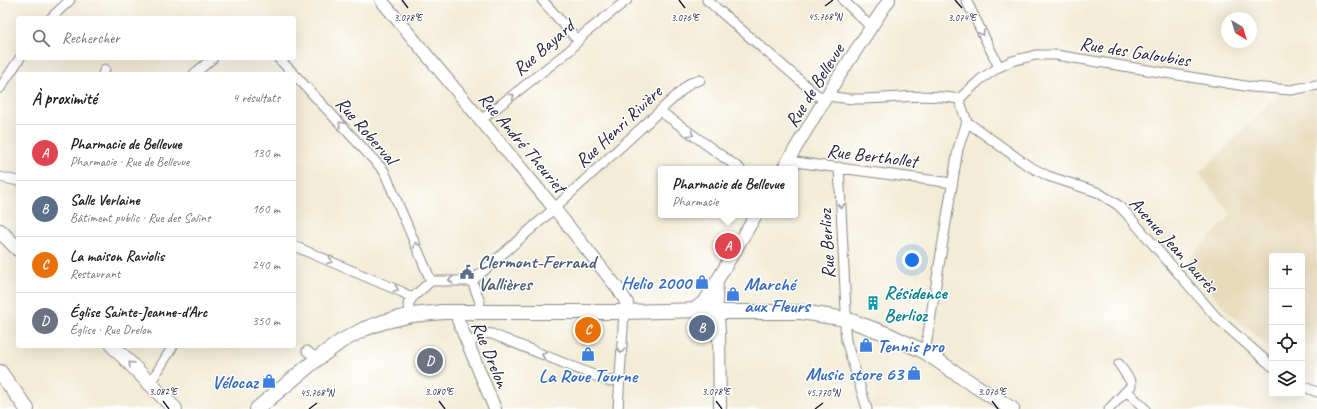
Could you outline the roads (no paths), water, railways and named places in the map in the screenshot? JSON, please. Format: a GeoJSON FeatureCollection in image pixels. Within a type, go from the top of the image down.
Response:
{"type":"FeatureCollection","features":[{"type":"Feature","properties":{"kind":"main road","name":"Rue André Theuriet"},"geometry":{"type":"LineString","coordinates":[[380,0],[554,208],[623,297],[626,303],[624,312]]}},
{"type":"Feature","properties":{"kind":"main road","name":"Rue de Bellevue"},"geometry":{"type":"LineString","coordinates":[[786,165],[889,0]]}},
{"type":"Feature","properties":{"kind":"main road"},"geometry":{"type":"LineString","coordinates":[[691,311],[705,301],[754,218]]}},
{"type":"Feature","properties":{"kind":"main road"},"geometry":{"type":"LineString","coordinates":[[0,231],[16,247]]}},
{"type":"Feature","properties":{"kind":"main road"},"geometry":{"type":"LineString","coordinates":[[717,282],[720,409]]}},
{"type":"Feature","properties":{"kind":"main road"},"geometry":{"type":"LineString","coordinates":[[257,409],[312,355],[364,329],[383,322],[412,315],[479,311],[691,311],[800,312],[846,319],[887,334],[925,352],[1012,409]]}},
{"type":"Feature","properties":{"kind":"main road","name":"Rue Drelon"},"geometry":{"type":"LineString","coordinates":[[457,312],[458,320],[495,409]]}},
{"type":"Feature","properties":{"kind":"main road"},"geometry":{"type":"LineString","coordinates":[[115,348],[175,409]]}},
{"type":"Feature","properties":{"kind":"main road"},"geometry":{"type":"LineString","coordinates":[[0,372],[27,409]]}},
{"type":"Feature","properties":{"kind":"street"},"geometry":{"type":"LineString","coordinates":[[53,16],[70,0]]}},
{"type":"Feature","properties":{"kind":"street"},"geometry":{"type":"LineString","coordinates":[[542,0],[574,36],[579,39]]}},
{"type":"Feature","properties":{"kind":"street","name":"Rue Bayard"},"geometry":{"type":"LineString","coordinates":[[481,120],[570,50],[584,34],[627,0]]}},
{"type":"Feature","properties":{"kind":"street"},"geometry":{"type":"LineString","coordinates":[[843,0],[871,27]]}},
{"type":"Feature","properties":{"kind":"street"},"geometry":{"type":"LineString","coordinates":[[966,0],[999,67]]}},
{"type":"Feature","properties":{"kind":"street"},"geometry":{"type":"LineString","coordinates":[[709,1],[818,96],[853,99],[943,96],[959,100],[967,122],[959,144],[925,352]]}},
{"type":"Feature","properties":{"kind":"street","name":"Rue des Galoubies"},"geometry":{"type":"LineString","coordinates":[[959,100],[981,79],[999,67],[1012,61],[1036,55],[1056,55],[1251,87],[1291,90],[1317,85]]}},
{"type":"Feature","properties":{"kind":"street"},"geometry":{"type":"LineString","coordinates":[[0,88],[19,60]]}},
{"type":"Feature","properties":{"kind":"street"},"geometry":{"type":"LineString","coordinates":[[196,72],[210,60]]}},
{"type":"Feature","properties":{"kind":"street","name":"Rue Roberval"},"geometry":{"type":"LineString","coordinates":[[281,61],[292,72]]}},
{"type":"Feature","properties":{"kind":"street","name":"Rue Roberval"},"geometry":{"type":"LineString","coordinates":[[296,76],[384,171],[431,281]]}},
{"type":"Feature","properties":{"kind":"street","name":"Rue Henri Rivière"},"geometry":{"type":"LineString","coordinates":[[472,281],[554,208],[690,82],[700,80]]}},
{"type":"Feature","properties":{"kind":"street"},"geometry":{"type":"LineString","coordinates":[[660,110],[736,166]]}},
{"type":"Feature","properties":{"kind":"street","name":"Avenue Jean Jaurès"},"geometry":{"type":"LineString","coordinates":[[967,122],[1037,172],[1097,192],[1118,205],[1217,318],[1269,363]]}},
{"type":"Feature","properties":{"kind":"street","name":"Rue Berthollet"},"geometry":{"type":"LineString","coordinates":[[786,165],[839,167],[952,183]]}},
{"type":"Feature","properties":{"kind":"street","name":"Rue Berlioz"},"geometry":{"type":"LineString","coordinates":[[839,167],[846,340],[868,409]]}},
{"type":"Feature","properties":{"kind":"street"},"geometry":{"type":"LineString","coordinates":[[0,177],[16,181]]}},
{"type":"Feature","properties":{"kind":"street"},"geometry":{"type":"LineString","coordinates":[[296,247],[402,292],[412,298]]}},
{"type":"Feature","properties":{"kind":"street"},"geometry":{"type":"LineString","coordinates":[[412,315],[408,304],[412,298],[431,281],[472,281],[480,302],[479,311]]}},
{"type":"Feature","properties":{"kind":"street"},"geometry":{"type":"LineString","coordinates":[[618,409],[624,312]]}},
{"type":"Feature","properties":{"kind":"street"},"geometry":{"type":"LineString","coordinates":[[469,346],[480,334],[492,334],[608,381],[620,380]]}},
{"type":"Feature","properties":{"kind":"street"},"geometry":{"type":"LineString","coordinates":[[149,382],[154,377],[172,348]]}},
{"type":"Feature","properties":{"kind":"street"},"geometry":{"type":"LineString","coordinates":[[1109,409],[1131,386],[1131,382],[1119,364]]}},
{"type":"Feature","properties":{"kind":"street"},"geometry":{"type":"LineString","coordinates":[[1305,387],[1317,392]]}},
{"type":"Feature","properties":{"kind":"street"},"geometry":{"type":"LineString","coordinates":[[1126,392],[1145,409]]}},
{"type":"Feature","properties":{"kind":"place","name":"Pharmacie de Bellevue"},"geometry":{"type":"Point","coordinates":[728,246]}},
{"type":"Feature","properties":{"kind":"place","name":"Clermont-Ferrand Vallières"},"geometry":{"type":"Point","coordinates":[467,272]}},
{"type":"Feature","properties":{"kind":"place","name":"Helio 2000"},"geometry":{"type":"Point","coordinates":[702,282]}},
{"type":"Feature","properties":{"kind":"place","name":"Marché aux Fleurs"},"geometry":{"type":"Point","coordinates":[733,294]}},
{"type":"Feature","properties":{"kind":"place","name":"Résidence Berlioz"},"geometry":{"type":"Point","coordinates":[873,303]}},
{"type":"Feature","properties":{"kind":"place","name":"Salle Verlaine"},"geometry":{"type":"Point","coordinates":[702,328]}},
{"type":"Feature","properties":{"kind":"place","name":"La maison Raviolis"},"geometry":{"type":"Point","coordinates":[588,330]}},
{"type":"Feature","properties":{"kind":"place","name":"Tennis pro"},"geometry":{"type":"Point","coordinates":[866,345]}},
{"type":"Feature","properties":{"kind":"place","name":"La Roue Tourne"},"geometry":{"type":"Point","coordinates":[588,354]}},
{"type":"Feature","properties":{"kind":"place","name":"Église Sainte-Jeanne-d'Arc"},"geometry":{"type":"Point","coordinates":[430,361]}},
{"type":"Feature","properties":{"kind":"place","name":"Music store 63"},"geometry":{"type":"Point","coordinates":[914,373]}},
{"type":"Feature","properties":{"kind":"place","name":"Vélocaz"},"geometry":{"type":"Point","coordinates":[269,381]}}]}
